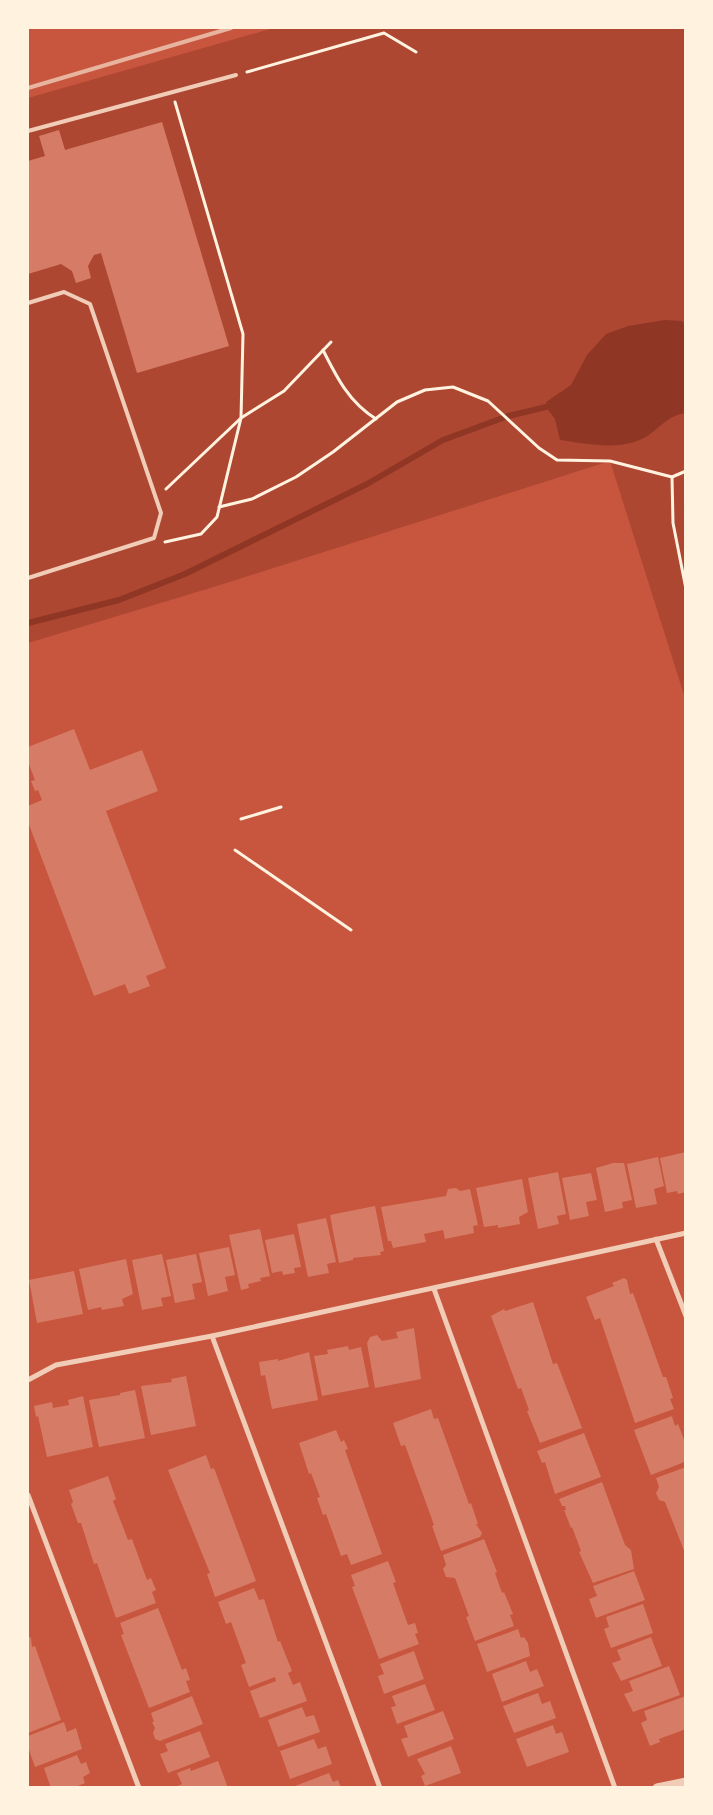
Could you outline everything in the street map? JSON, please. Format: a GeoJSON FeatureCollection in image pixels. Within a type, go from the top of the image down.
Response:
{"type":"FeatureCollection","features":[{"type":"Feature","properties":{"kind":"street"},"geometry":{"type":"LineString","coordinates":[[28,1380],[56,1365],[212,1336],[686,1233]]}},
{"type":"Feature","properties":{"kind":"street"},"geometry":{"type":"LineString","coordinates":[[656,1239],[686,1316]]}},
{"type":"Feature","properties":{"kind":"street"},"geometry":{"type":"LineString","coordinates":[[434,1289],[615,1788]]}},
{"type":"Feature","properties":{"kind":"street"},"geometry":{"type":"LineString","coordinates":[[212,1336],[380,1788]]}},
{"type":"Feature","properties":{"kind":"street"},"geometry":{"type":"LineString","coordinates":[[28,1495],[140,1788]]}},
{"type":"Feature","properties":{"kind":"street"},"geometry":{"type":"LineString","coordinates":[[657,1788],[686,1782]]}},
{"type":"Feature","properties":{"kind":"lane"},"geometry":{"type":"LineString","coordinates":[[28,131],[236,75]]}},
{"type":"Feature","properties":{"kind":"lane"},"geometry":{"type":"LineString","coordinates":[[28,302],[64,292],[90,304],[161,513],[154,538],[28,578]]}},
{"type":"Feature","properties":{"kind":"path"},"geometry":{"type":"LineString","coordinates":[[236,75],[384,33],[416,52]]}},
{"type":"Feature","properties":{"kind":"path"},"geometry":{"type":"LineString","coordinates":[[154,538],[167,542],[201,534],[217,517],[241,418],[243,334],[172,92]]}},
{"type":"Feature","properties":{"kind":"path"},"geometry":{"type":"LineString","coordinates":[[156,498],[241,418],[284,391],[331,342]]}},
{"type":"Feature","properties":{"kind":"path"},"geometry":{"type":"LineString","coordinates":[[323,350],[338,381],[353,401],[376,419]]}},
{"type":"Feature","properties":{"kind":"path"},"geometry":{"type":"LineString","coordinates":[[219,507],[252,499],[296,477],[333,452],[397,402],[425,390],[453,387],[488,401],[539,448],[557,460],[610,461],[672,477],[686,471]]}},
{"type":"Feature","properties":{"kind":"path"},"geometry":{"type":"LineString","coordinates":[[672,477],[672,522],[686,589]]}},
{"type":"Feature","properties":{"kind":"path"},"geometry":{"type":"LineString","coordinates":[[241,820],[282,807]]}},
{"type":"Feature","properties":{"kind":"path"},"geometry":{"type":"LineString","coordinates":[[235,850],[351,930]]}},
{"type":"Feature","properties":{"kind":"shaded area"},"geometry":{"type":"Polygon","coordinates":[[[274,28],[685,28],[685,698],[610,461],[217,586],[28,643],[28,98],[274,28]]]}},
{"type":"Feature","properties":{"kind":"shaded area"},"geometry":{"type":"Polygon","coordinates":[[[665,320],[682,321],[685,324],[685,413],[670,418],[649,435],[628,444],[605,445],[560,440],[555,419],[546,407],[546,402],[571,385],[587,355],[606,334],[628,326],[665,320]]]}},
{"type":"Feature","properties":{"kind":"building"},"geometry":{"type":"Polygon","coordinates":[[[162,122],[229,346],[137,373],[101,253],[94,255],[88,266],[91,278],[76,283],[72,271],[61,264],[28,274],[28,161],[45,156],[39,136],[59,130],[65,150],[162,122]]]}},
{"type":"Feature","properties":{"kind":"building"},"geometry":{"type":"Polygon","coordinates":[[[74,729],[90,770],[142,750],[158,791],[106,811],[166,968],[146,976],[150,986],[129,994],[125,984],[94,996],[28,822],[28,806],[42,800],[38,790],[35,791],[31,781],[35,780],[28,762],[28,747],[74,729]]]}},
{"type":"Feature","properties":{"kind":"building"},"geometry":{"type":"Polygon","coordinates":[[[686,1152],[686,1192],[678,1194],[677,1191],[667,1193],[660,1158],[686,1152]]]}},
{"type":"Feature","properties":{"kind":"building"},"geometry":{"type":"Polygon","coordinates":[[[658,1157],[664,1186],[654,1189],[657,1204],[636,1208],[627,1164],[658,1157]]]}},
{"type":"Feature","properties":{"kind":"building"},"geometry":{"type":"Polygon","coordinates":[[[613,1163],[624,1163],[632,1200],[622,1202],[623,1208],[605,1212],[596,1168],[613,1163]]]}},
{"type":"Feature","properties":{"kind":"building"},"geometry":{"type":"Polygon","coordinates":[[[558,1172],[566,1214],[557,1216],[559,1224],[538,1229],[528,1178],[558,1172]]]}},
{"type":"Feature","properties":{"kind":"building"},"geometry":{"type":"Polygon","coordinates":[[[591,1173],[597,1200],[586,1202],[589,1216],[570,1220],[562,1178],[591,1173]]]}},
{"type":"Feature","properties":{"kind":"building"},"geometry":{"type":"Polygon","coordinates":[[[522,1179],[528,1212],[519,1217],[520,1224],[498,1228],[498,1225],[484,1227],[476,1188],[522,1179]]]}},
{"type":"Feature","properties":{"kind":"building"},"geometry":{"type":"Polygon","coordinates":[[[456,1188],[460,1191],[470,1189],[478,1225],[473,1226],[474,1233],[445,1239],[443,1230],[424,1234],[426,1242],[393,1248],[391,1241],[388,1241],[381,1207],[446,1196],[448,1189],[456,1188]]]}},
{"type":"Feature","properties":{"kind":"building"},"geometry":{"type":"Polygon","coordinates":[[[375,1206],[384,1251],[380,1252],[381,1255],[353,1258],[353,1260],[339,1263],[330,1215],[375,1206]]]}},
{"type":"Feature","properties":{"kind":"building"},"geometry":{"type":"Polygon","coordinates":[[[326,1218],[336,1262],[327,1264],[329,1273],[308,1277],[297,1224],[326,1218]]]}},
{"type":"Feature","properties":{"kind":"building"},"geometry":{"type":"Polygon","coordinates":[[[260,1229],[270,1276],[260,1278],[261,1281],[248,1284],[249,1288],[241,1290],[229,1235],[260,1229]]]}},
{"type":"Feature","properties":{"kind":"building"},"geometry":{"type":"Polygon","coordinates":[[[294,1234],[301,1267],[294,1268],[295,1273],[283,1275],[282,1271],[272,1273],[265,1240],[294,1234]]]}},
{"type":"Feature","properties":{"kind":"building"},"geometry":{"type":"Polygon","coordinates":[[[229,1247],[235,1275],[225,1277],[228,1291],[208,1296],[199,1253],[229,1247]]]}},
{"type":"Feature","properties":{"kind":"building"},"geometry":{"type":"Polygon","coordinates":[[[162,1254],[171,1296],[161,1298],[163,1306],[142,1310],[132,1260],[162,1254]]]}},
{"type":"Feature","properties":{"kind":"building"},"geometry":{"type":"Polygon","coordinates":[[[196,1254],[202,1282],[192,1284],[195,1299],[175,1303],[166,1260],[196,1254]]]}},
{"type":"Feature","properties":{"kind":"building"},"geometry":{"type":"Polygon","coordinates":[[[126,1259],[133,1294],[122,1299],[124,1306],[102,1310],[101,1307],[88,1310],[79,1269],[126,1259]]]}},
{"type":"Feature","properties":{"kind":"building"},"geometry":{"type":"Polygon","coordinates":[[[74,1271],[83,1314],[37,1323],[29,1280],[74,1271]]]}},
{"type":"Feature","properties":{"kind":"building"},"geometry":{"type":"Polygon","coordinates":[[[624,1278],[627,1280],[630,1294],[633,1293],[663,1377],[666,1377],[673,1398],[670,1399],[674,1409],[635,1423],[600,1318],[595,1320],[586,1297],[614,1286],[612,1283],[624,1278]]]}},
{"type":"Feature","properties":{"kind":"building"},"geometry":{"type":"Polygon","coordinates":[[[533,1302],[553,1364],[557,1363],[582,1428],[540,1443],[527,1411],[529,1410],[521,1388],[518,1389],[491,1316],[504,1309],[505,1311],[533,1302]]]}},
{"type":"Feature","properties":{"kind":"building"},"geometry":{"type":"Polygon","coordinates":[[[414,1328],[421,1379],[375,1388],[367,1343],[370,1337],[377,1335],[382,1341],[398,1338],[396,1332],[414,1328]]]}},
{"type":"Feature","properties":{"kind":"building"},"geometry":{"type":"Polygon","coordinates":[[[348,1346],[349,1350],[361,1347],[369,1387],[322,1396],[314,1356],[328,1354],[327,1350],[348,1346]]]}},
{"type":"Feature","properties":{"kind":"building"},"geometry":{"type":"Polygon","coordinates":[[[309,1352],[318,1400],[272,1409],[265,1375],[261,1376],[259,1362],[278,1359],[278,1361],[309,1352]]]}},
{"type":"Feature","properties":{"kind":"building"},"geometry":{"type":"Polygon","coordinates":[[[186,1376],[196,1426],[151,1435],[141,1386],[172,1382],[171,1379],[186,1376]]]}},
{"type":"Feature","properties":{"kind":"building"},"geometry":{"type":"Polygon","coordinates":[[[135,1390],[145,1438],[99,1447],[89,1400],[120,1395],[120,1393],[135,1390]]]}},
{"type":"Feature","properties":{"kind":"building"},"geometry":{"type":"Polygon","coordinates":[[[83,1396],[93,1447],[47,1457],[34,1406],[52,1402],[53,1408],[69,1405],[68,1400],[83,1396]]]}},
{"type":"Feature","properties":{"kind":"building"},"geometry":{"type":"Polygon","coordinates":[[[431,1409],[434,1419],[438,1418],[469,1504],[471,1503],[478,1524],[476,1524],[482,1533],[480,1537],[441,1551],[432,1526],[434,1525],[405,1445],[401,1446],[393,1423],[431,1409]]]}},
{"type":"Feature","properties":{"kind":"building"},"geometry":{"type":"Polygon","coordinates":[[[672,1416],[675,1426],[678,1424],[686,1445],[684,1448],[686,1460],[651,1475],[634,1430],[672,1416]]]}},
{"type":"Feature","properties":{"kind":"building"},"geometry":{"type":"Polygon","coordinates":[[[336,1430],[341,1442],[344,1440],[348,1449],[345,1450],[382,1554],[351,1565],[347,1554],[341,1556],[326,1514],[323,1515],[317,1498],[320,1497],[311,1473],[309,1474],[299,1443],[336,1430]]]}},
{"type":"Feature","properties":{"kind":"building"},"geometry":{"type":"Polygon","coordinates":[[[584,1433],[601,1477],[555,1494],[545,1462],[542,1463],[537,1451],[584,1433]]]}},
{"type":"Feature","properties":{"kind":"building"},"geometry":{"type":"Polygon","coordinates":[[[206,1455],[211,1469],[214,1468],[256,1581],[215,1597],[207,1574],[210,1573],[168,1470],[206,1455]]]}},
{"type":"Feature","properties":{"kind":"building"},"geometry":{"type":"Polygon","coordinates":[[[686,1467],[685,1553],[665,1502],[659,1500],[656,1493],[659,1487],[656,1478],[686,1467]]]}},
{"type":"Feature","properties":{"kind":"building"},"geometry":{"type":"Polygon","coordinates":[[[108,1476],[116,1499],[113,1501],[128,1540],[132,1539],[147,1580],[151,1578],[156,1590],[152,1592],[156,1603],[116,1618],[97,1563],[94,1564],[81,1523],[78,1523],[71,1504],[73,1502],[69,1490],[108,1476]]]}},
{"type":"Feature","properties":{"kind":"building"},"geometry":{"type":"Polygon","coordinates":[[[602,1482],[625,1545],[631,1550],[634,1569],[593,1583],[579,1552],[581,1551],[564,1510],[566,1510],[565,1506],[562,1506],[559,1499],[602,1482]]]}},
{"type":"Feature","properties":{"kind":"building"},"geometry":{"type":"Polygon","coordinates":[[[484,1539],[497,1572],[495,1573],[502,1593],[504,1592],[513,1614],[510,1615],[514,1626],[475,1641],[466,1617],[469,1616],[455,1578],[446,1577],[443,1569],[446,1565],[443,1555],[484,1539]]]}},
{"type":"Feature","properties":{"kind":"building"},"geometry":{"type":"Polygon","coordinates":[[[388,1561],[396,1582],[393,1583],[408,1625],[415,1623],[418,1633],[415,1634],[419,1644],[379,1659],[352,1587],[355,1586],[351,1575],[388,1561]]]}},
{"type":"Feature","properties":{"kind":"building"},"geometry":{"type":"Polygon","coordinates":[[[634,1571],[645,1600],[596,1618],[589,1599],[597,1596],[593,1586],[634,1571]]]}},
{"type":"Feature","properties":{"kind":"building"},"geometry":{"type":"Polygon","coordinates":[[[254,1588],[259,1600],[264,1599],[278,1642],[280,1641],[292,1671],[288,1673],[293,1685],[300,1682],[307,1701],[260,1718],[250,1691],[276,1681],[275,1677],[249,1687],[241,1665],[246,1663],[231,1622],[226,1624],[218,1602],[254,1588]]]}},
{"type":"Feature","properties":{"kind":"building"},"geometry":{"type":"Polygon","coordinates":[[[643,1604],[653,1633],[611,1648],[604,1629],[609,1627],[606,1617],[643,1604]]]}},
{"type":"Feature","properties":{"kind":"building"},"geometry":{"type":"Polygon","coordinates":[[[158,1608],[182,1670],[186,1668],[190,1680],[186,1681],[190,1692],[149,1708],[121,1635],[124,1634],[120,1623],[158,1608]]]}},
{"type":"Feature","properties":{"kind":"building"},"geometry":{"type":"Polygon","coordinates":[[[518,1629],[521,1638],[524,1637],[528,1643],[530,1656],[487,1672],[477,1644],[518,1629]]]}},
{"type":"Feature","properties":{"kind":"building"},"geometry":{"type":"Polygon","coordinates":[[[28,1636],[31,1638],[32,1647],[35,1646],[61,1720],[28,1733],[28,1636]]]}},
{"type":"Feature","properties":{"kind":"building"},"geometry":{"type":"Polygon","coordinates":[[[651,1637],[662,1666],[621,1681],[612,1663],[621,1660],[617,1650],[651,1637]]]}},
{"type":"Feature","properties":{"kind":"building"},"geometry":{"type":"Polygon","coordinates":[[[414,1651],[424,1679],[384,1694],[378,1676],[384,1674],[380,1664],[414,1651]]]}},
{"type":"Feature","properties":{"kind":"building"},"geometry":{"type":"Polygon","coordinates":[[[526,1661],[530,1672],[537,1669],[544,1686],[502,1702],[492,1674],[526,1661]]]}},
{"type":"Feature","properties":{"kind":"building"},"geometry":{"type":"Polygon","coordinates":[[[669,1666],[680,1695],[633,1712],[624,1694],[633,1691],[629,1681],[669,1666]]]}},
{"type":"Feature","properties":{"kind":"building"},"geometry":{"type":"Polygon","coordinates":[[[425,1684],[435,1710],[397,1724],[391,1707],[396,1706],[392,1696],[425,1684]]]}},
{"type":"Feature","properties":{"kind":"building"},"geometry":{"type":"Polygon","coordinates":[[[538,1693],[542,1704],[550,1701],[556,1718],[514,1733],[503,1706],[538,1693]]]}},
{"type":"Feature","properties":{"kind":"building"},"geometry":{"type":"Polygon","coordinates":[[[192,1696],[203,1724],[160,1741],[155,1739],[153,1733],[155,1728],[151,1713],[192,1696]]]}},
{"type":"Feature","properties":{"kind":"building"},"geometry":{"type":"Polygon","coordinates":[[[686,1696],[686,1729],[659,1739],[660,1742],[650,1746],[641,1723],[647,1720],[644,1711],[686,1696]]]}},
{"type":"Feature","properties":{"kind":"building"},"geometry":{"type":"Polygon","coordinates":[[[302,1707],[306,1717],[314,1715],[320,1732],[278,1747],[268,1720],[302,1707]]]}},
{"type":"Feature","properties":{"kind":"building"},"geometry":{"type":"Polygon","coordinates":[[[443,1711],[454,1739],[408,1757],[401,1739],[408,1737],[404,1726],[443,1711]]]}},
{"type":"Feature","properties":{"kind":"building"},"geometry":{"type":"Polygon","coordinates":[[[64,1722],[67,1732],[76,1728],[82,1749],[35,1767],[28,1747],[28,1736],[64,1722]]]}},
{"type":"Feature","properties":{"kind":"building"},"geometry":{"type":"Polygon","coordinates":[[[553,1725],[556,1734],[562,1732],[569,1752],[527,1767],[516,1739],[553,1725]]]}},
{"type":"Feature","properties":{"kind":"building"},"geometry":{"type":"Polygon","coordinates":[[[200,1731],[210,1757],[168,1773],[160,1754],[168,1751],[165,1744],[200,1731]]]}},
{"type":"Feature","properties":{"kind":"building"},"geometry":{"type":"Polygon","coordinates":[[[314,1739],[318,1749],[326,1746],[332,1764],[290,1779],[280,1751],[314,1739]]]}},
{"type":"Feature","properties":{"kind":"building"},"geometry":{"type":"Polygon","coordinates":[[[451,1746],[461,1773],[425,1786],[421,1776],[425,1774],[417,1759],[451,1746]]]}},
{"type":"Feature","properties":{"kind":"building"},"geometry":{"type":"Polygon","coordinates":[[[77,1755],[81,1764],[86,1762],[90,1773],[83,1777],[85,1783],[73,1788],[51,1788],[44,1768],[77,1755]]]}},
{"type":"Feature","properties":{"kind":"building"},"geometry":{"type":"Polygon","coordinates":[[[218,1761],[228,1788],[173,1788],[182,1784],[177,1773],[190,1768],[191,1771],[218,1761]]]}},
{"type":"Feature","properties":{"kind":"building"},"geometry":{"type":"Polygon","coordinates":[[[329,1773],[333,1782],[338,1780],[341,1788],[290,1788],[329,1773]]]}},
{"type":"Feature","properties":{"kind":"waterway"},"geometry":{"type":"LineString","coordinates":[[28,623],[119,600],[185,574],[367,484],[443,440],[508,416],[546,407]]}},
{"type":"Feature","properties":{"kind":"railway"},"geometry":{"type":"LineString","coordinates":[[28,88],[231,28]]}}]}
